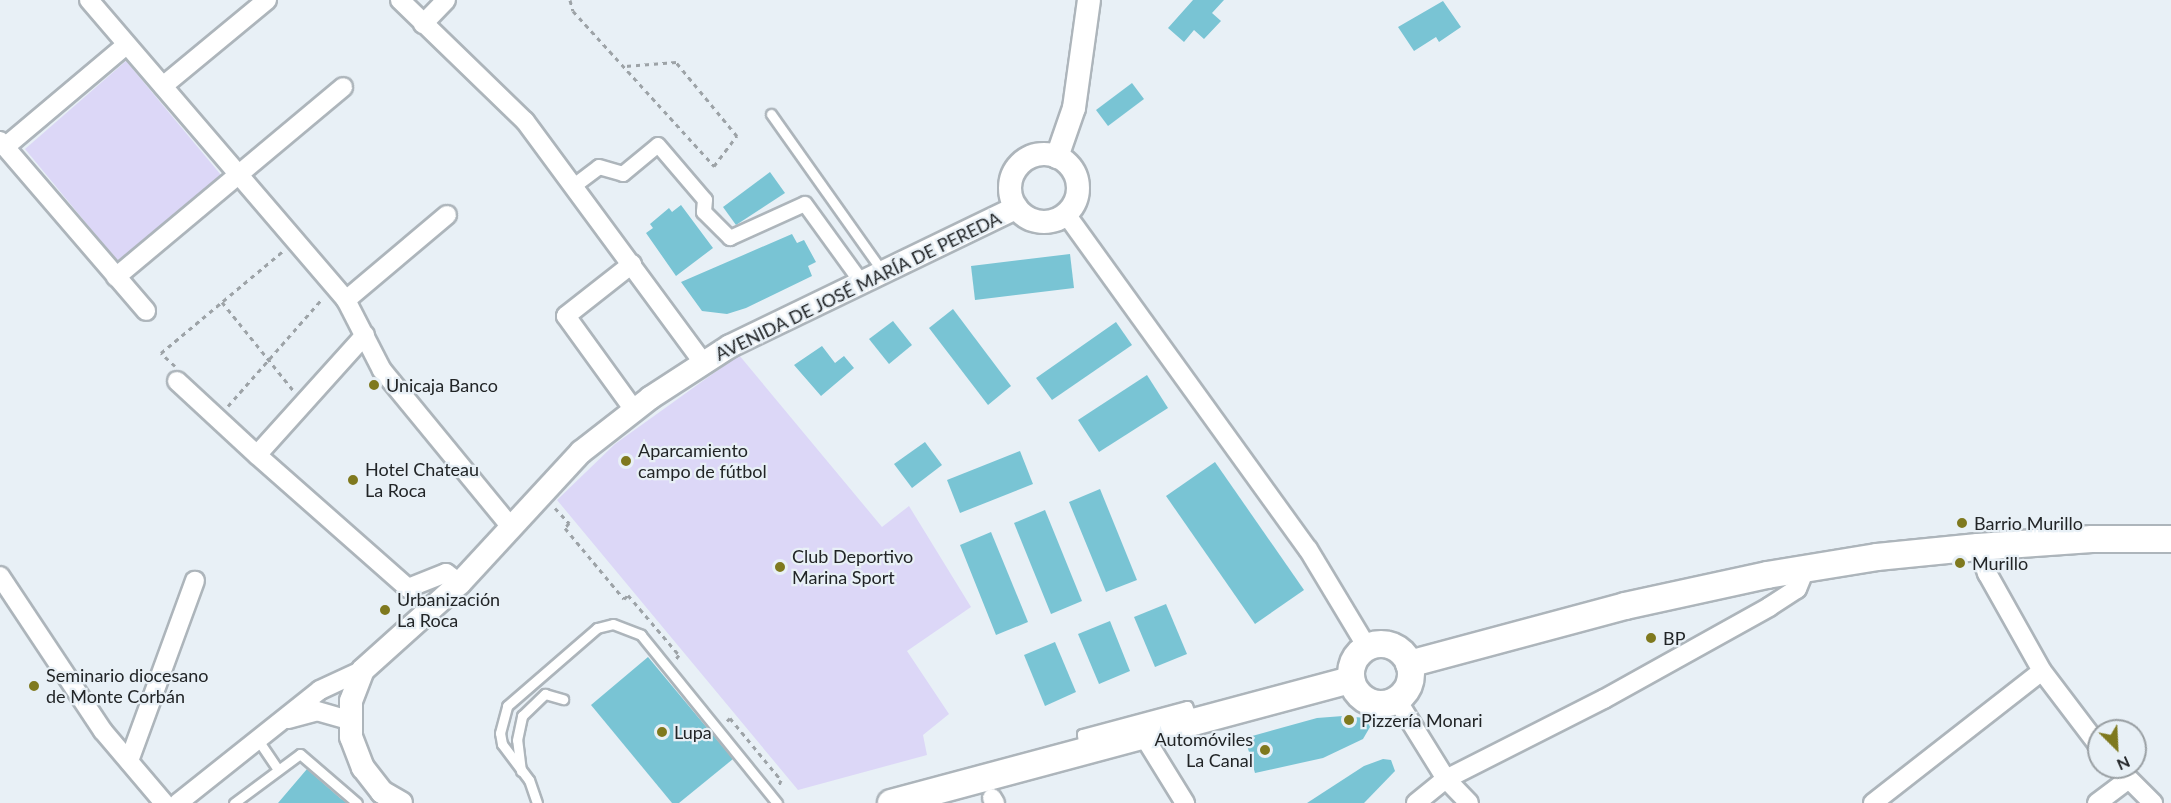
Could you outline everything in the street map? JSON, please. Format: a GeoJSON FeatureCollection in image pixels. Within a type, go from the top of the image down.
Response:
{"type":"FeatureCollection","features":[{"type":"Feature","properties":{"kind":"main road"},"geometry":{"type":"LineString","coordinates":[[1409,664],[1625,606],[1805,569],[1978,547],[2092,539],[2171,539]]}},
{"type":"Feature","properties":{"kind":"main road"},"geometry":{"type":"LineString","coordinates":[[1387,644],[1396,648],[1409,664],[1410,684],[1397,700],[1378,705],[1368,702],[1360,697],[1350,680],[1353,661],[1367,647],[1387,644]]}},
{"type":"Feature","properties":{"kind":"main road"},"geometry":{"type":"LineString","coordinates":[[891,803],[1350,680]]}},
{"type":"Feature","properties":{"kind":"street"},"geometry":{"type":"LineString","coordinates":[[89,0],[125,45],[163,86],[340,293],[365,335],[382,370],[512,528]]}},
{"type":"Feature","properties":{"kind":"street"},"geometry":{"type":"LineString","coordinates":[[163,86],[267,0]]}},
{"type":"Feature","properties":{"kind":"street"},"geometry":{"type":"LineString","coordinates":[[400,0],[525,120],[704,362]]}},
{"type":"Feature","properties":{"kind":"street"},"geometry":{"type":"LineString","coordinates":[[423,24],[446,0]]}},
{"type":"Feature","properties":{"kind":"street"},"geometry":{"type":"LineString","coordinates":[[1057,157],[1074,108],[1089,0]]}},
{"type":"Feature","properties":{"kind":"street"},"geometry":{"type":"LineString","coordinates":[[125,45],[3,144],[146,311]]}},
{"type":"Feature","properties":{"kind":"street"},"geometry":{"type":"LineString","coordinates":[[116,277],[343,87]]}},
{"type":"Feature","properties":{"kind":"street"},"geometry":{"type":"LineString","coordinates":[[574,186],[599,167],[623,174],[658,145],[705,200],[704,212],[730,238],[805,204],[862,284]]}},
{"type":"Feature","properties":{"kind":"street"},"geometry":{"type":"LineString","coordinates":[[1036,155],[1057,157],[1067,163],[1078,183],[1074,205],[1066,214],[1044,222],[1034,221],[1016,208],[1010,187],[1017,167],[1036,155]]}},
{"type":"Feature","properties":{"kind":"street","name":"AVENIDA DE JOSÉ MARÍA DE PEREDA"},"geometry":{"type":"LineString","coordinates":[[401,803],[382,792],[363,768],[351,737],[351,721],[344,688],[460,583],[581,452],[634,410],[704,362],[1016,208]]}},
{"type":"Feature","properties":{"kind":"street"},"geometry":{"type":"LineString","coordinates":[[1066,214],[1308,549],[1367,647]]}},
{"type":"Feature","properties":{"kind":"street"},"geometry":{"type":"LineString","coordinates":[[340,293],[447,215]]}},
{"type":"Feature","properties":{"kind":"street"},"geometry":{"type":"LineString","coordinates":[[633,264],[566,316],[634,410]]}},
{"type":"Feature","properties":{"kind":"street"},"geometry":{"type":"LineString","coordinates":[[256,454],[365,335]]}},
{"type":"Feature","properties":{"kind":"street"},"geometry":{"type":"LineString","coordinates":[[177,381],[408,588],[446,573],[460,583]]}},
{"type":"Feature","properties":{"kind":"street"},"geometry":{"type":"LineString","coordinates":[[1978,547],[1987,573],[2042,671],[2087,731]]}},
{"type":"Feature","properties":{"kind":"street"},"geometry":{"type":"LineString","coordinates":[[1416,803],[1446,778],[1604,699],[1769,607],[1797,589],[1805,569]]}},
{"type":"Feature","properties":{"kind":"street"},"geometry":{"type":"LineString","coordinates":[[0,576],[103,731],[164,803]]}},
{"type":"Feature","properties":{"kind":"street"},"geometry":{"type":"LineString","coordinates":[[129,761],[195,581]]}},
{"type":"Feature","properties":{"kind":"street"},"geometry":{"type":"LineString","coordinates":[[1873,803],[2042,671]]}},
{"type":"Feature","properties":{"kind":"street"},"geometry":{"type":"LineString","coordinates":[[178,803],[320,690],[344,688]]}},
{"type":"Feature","properties":{"kind":"street"},"geometry":{"type":"LineString","coordinates":[[1397,700],[1446,778],[1469,803]]}},
{"type":"Feature","properties":{"kind":"street"},"geometry":{"type":"LineString","coordinates":[[281,722],[317,711],[351,721]]}},
{"type":"Feature","properties":{"kind":"street"},"geometry":{"type":"LineString","coordinates":[[1143,735],[1185,803]]}},
{"type":"Feature","properties":{"kind":"street"},"geometry":{"type":"LineString","coordinates":[[2097,803],[2117,779]]}},
{"type":"Feature","properties":{"kind":"street"},"geometry":{"type":"LineString","coordinates":[[2128,779],[2153,803]]}},
{"type":"Feature","properties":{"kind":"lane"},"geometry":{"type":"LineString","coordinates":[[771,114],[884,273]]}},
{"type":"Feature","properties":{"kind":"lane"},"geometry":{"type":"LineString","coordinates":[[537,803],[537,793],[502,744],[500,733],[507,706],[597,628],[619,624],[627,632],[641,635],[777,803]]}},
{"type":"Feature","properties":{"kind":"lane"},"geometry":{"type":"LineString","coordinates":[[521,771],[517,740],[522,716],[545,694],[563,699]]}},
{"type":"Feature","properties":{"kind":"lane"},"geometry":{"type":"LineString","coordinates":[[1084,751],[1082,734],[1186,706],[1195,722]]}},
{"type":"Feature","properties":{"kind":"lane"},"geometry":{"type":"LineString","coordinates":[[258,740],[278,770]]}},
{"type":"Feature","properties":{"kind":"lane"},"geometry":{"type":"LineString","coordinates":[[234,803],[300,754],[357,803]]}},
{"type":"Feature","properties":{"kind":"path"},"geometry":{"type":"LineString","coordinates":[[570,0],[573,11],[714,166],[737,136],[676,62],[625,66]]}},
{"type":"Feature","properties":{"kind":"path"},"geometry":{"type":"LineString","coordinates":[[177,381],[177,368],[161,353],[294,241]]}},
{"type":"Feature","properties":{"kind":"path"},"geometry":{"type":"LineString","coordinates":[[218,418],[268,358],[340,293]]}},
{"type":"Feature","properties":{"kind":"path"},"geometry":{"type":"LineString","coordinates":[[222,302],[303,403]]}},
{"type":"Feature","properties":{"kind":"shaded area"},"geometry":{"type":"Polygon","coordinates":[[[126,61],[221,175],[119,263],[25,149],[126,61]]]}},
{"type":"Feature","properties":{"kind":"shaded area","name":"Club Deportivo Marina Sport"},"geometry":{"type":"Polygon","coordinates":[[[739,355],[882,527],[909,506],[971,607],[907,651],[949,714],[923,735],[927,755],[798,790],[557,500],[615,444],[739,355]]]}},
{"type":"Feature","properties":{"kind":"building"},"geometry":{"type":"Polygon","coordinates":[[[1193,0],[1224,0],[1212,13],[1221,21],[1204,39],[1194,30],[1184,42],[1168,28],[1193,0]]]}},
{"type":"Feature","properties":{"kind":"building"},"geometry":{"type":"Polygon","coordinates":[[[1443,1],[1461,27],[1439,42],[1436,37],[1414,51],[1398,27],[1443,1]]]}},
{"type":"Feature","properties":{"kind":"building"},"geometry":{"type":"Polygon","coordinates":[[[1132,83],[1144,99],[1108,126],[1096,110],[1132,83]]]}},
{"type":"Feature","properties":{"kind":"building"},"geometry":{"type":"Polygon","coordinates":[[[770,172],[785,193],[736,225],[723,207],[770,172]]]}},
{"type":"Feature","properties":{"kind":"building"},"geometry":{"type":"Polygon","coordinates":[[[681,205],[713,248],[676,276],[646,233],[653,228],[650,224],[669,208],[672,212],[681,205]]]}},
{"type":"Feature","properties":{"kind":"building"},"geometry":{"type":"Polygon","coordinates":[[[792,234],[797,243],[804,240],[816,262],[808,266],[812,276],[746,308],[727,314],[702,311],[681,282],[792,234]]]}},
{"type":"Feature","properties":{"kind":"building"},"geometry":{"type":"Polygon","coordinates":[[[1070,254],[1074,288],[975,300],[971,266],[1070,254]]]}},
{"type":"Feature","properties":{"kind":"building"},"geometry":{"type":"Polygon","coordinates":[[[953,309],[1011,386],[988,405],[929,328],[953,309]]]}},
{"type":"Feature","properties":{"kind":"building"},"geometry":{"type":"Polygon","coordinates":[[[893,321],[912,345],[889,364],[869,339],[893,321]]]}},
{"type":"Feature","properties":{"kind":"building"},"geometry":{"type":"Polygon","coordinates":[[[1116,322],[1132,345],[1052,400],[1036,378],[1116,322]]]}},
{"type":"Feature","properties":{"kind":"building"},"geometry":{"type":"Polygon","coordinates":[[[822,346],[835,363],[844,356],[854,368],[821,396],[794,365],[822,346]]]}},
{"type":"Feature","properties":{"kind":"building"},"geometry":{"type":"Polygon","coordinates":[[[1147,375],[1168,408],[1099,452],[1078,420],[1147,375]]]}},
{"type":"Feature","properties":{"kind":"building"},"geometry":{"type":"Polygon","coordinates":[[[925,442],[942,465],[912,488],[894,464],[925,442]]]}},
{"type":"Feature","properties":{"kind":"building"},"geometry":{"type":"Polygon","coordinates":[[[1020,451],[1033,484],[960,513],[947,480],[1020,451]]]}},
{"type":"Feature","properties":{"kind":"building"},"geometry":{"type":"Polygon","coordinates":[[[1215,462],[1304,590],[1255,624],[1166,496],[1215,462]]]}},
{"type":"Feature","properties":{"kind":"building"},"geometry":{"type":"Polygon","coordinates":[[[1100,489],[1137,580],[1106,592],[1069,502],[1100,489]]]}},
{"type":"Feature","properties":{"kind":"building"},"geometry":{"type":"Polygon","coordinates":[[[1045,510],[1082,601],[1051,614],[1014,523],[1045,510]]]}},
{"type":"Feature","properties":{"kind":"building"},"geometry":{"type":"Polygon","coordinates":[[[991,532],[1028,622],[996,635],[960,545],[991,532]]]}},
{"type":"Feature","properties":{"kind":"building"},"geometry":{"type":"Polygon","coordinates":[[[1166,604],[1187,654],[1155,667],[1134,617],[1166,604]]]}},
{"type":"Feature","properties":{"kind":"building"},"geometry":{"type":"Polygon","coordinates":[[[1110,621],[1130,671],[1099,684],[1078,634],[1110,621]]]}},
{"type":"Feature","properties":{"kind":"building"},"geometry":{"type":"Polygon","coordinates":[[[1055,642],[1076,692],[1045,706],[1024,655],[1055,642]]]}},
{"type":"Feature","properties":{"kind":"building","name":"Lupa"},"geometry":{"type":"Polygon","coordinates":[[[648,657],[733,759],[679,803],[672,803],[591,705],[648,657]]]}},
{"type":"Feature","properties":{"kind":"building"},"geometry":{"type":"Polygon","coordinates":[[[1343,716],[1366,718],[1370,727],[1363,739],[1323,758],[1255,773],[1245,738],[1317,718],[1343,716]]]}},
{"type":"Feature","properties":{"kind":"building"},"geometry":{"type":"Polygon","coordinates":[[[1383,759],[1391,760],[1395,771],[1364,803],[1307,803],[1364,766],[1383,759]]]}},
{"type":"Feature","properties":{"kind":"building"},"geometry":{"type":"Polygon","coordinates":[[[307,769],[340,798],[347,803],[278,803],[307,769]]]}},
{"type":"Feature","properties":{"kind":"place","name":"Unicaja Banco"},"geometry":{"type":"Point","coordinates":[374,385]}},
{"type":"Feature","properties":{"kind":"place","name":"Aparcamiento campo de fútbol"},"geometry":{"type":"Point","coordinates":[626,461]}},
{"type":"Feature","properties":{"kind":"place","name":"Hotel Chateau La Roca"},"geometry":{"type":"Point","coordinates":[353,480]}},
{"type":"Feature","properties":{"kind":"place","name":"Barrio Murillo"},"geometry":{"type":"Point","coordinates":[1962,523]}},
{"type":"Feature","properties":{"kind":"place","name":"Murillo"},"geometry":{"type":"Point","coordinates":[1960,563]}},
{"type":"Feature","properties":{"kind":"place","name":"Club Deportivo Marina Sport"},"geometry":{"type":"Point","coordinates":[780,567]}},
{"type":"Feature","properties":{"kind":"place","name":"Urbanización La Roca"},"geometry":{"type":"Point","coordinates":[385,610]}},
{"type":"Feature","properties":{"kind":"place","name":"BP"},"geometry":{"type":"Point","coordinates":[1651,638]}},
{"type":"Feature","properties":{"kind":"place","name":"Seminario diocesano de Monte Corbán"},"geometry":{"type":"Point","coordinates":[34,686]}},
{"type":"Feature","properties":{"kind":"place","name":"Pizzería Monari"},"geometry":{"type":"Point","coordinates":[1349,720]}},
{"type":"Feature","properties":{"kind":"place","name":"Lupa"},"geometry":{"type":"Point","coordinates":[662,732]}},
{"type":"Feature","properties":{"kind":"place","name":"Automóviles La Canal"},"geometry":{"type":"Point","coordinates":[1265,750]}}]}
